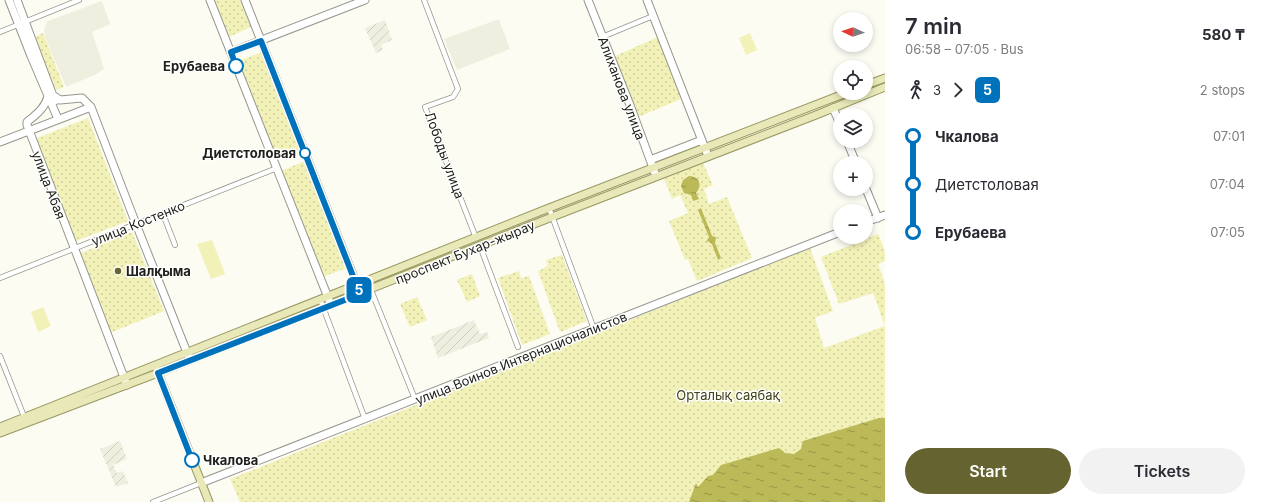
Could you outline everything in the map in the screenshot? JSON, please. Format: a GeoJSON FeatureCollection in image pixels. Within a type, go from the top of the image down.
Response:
{"type":"FeatureCollection","features":[{"type":"Feature","properties":{"kind":"main road"},"geometry":{"type":"LineString","coordinates":[[9,0],[18,25],[60,118]]}},
{"type":"Feature","properties":{"kind":"main road"},"geometry":{"type":"LineString","coordinates":[[17,0],[51,96],[60,100],[82,98],[91,107],[190,360]]}},
{"type":"Feature","properties":{"kind":"main road"},"geometry":{"type":"LineString","coordinates":[[210,0],[331,304]]}},
{"type":"Feature","properties":{"kind":"main road"},"geometry":{"type":"LineString","coordinates":[[245,0],[360,294]]}},
{"type":"Feature","properties":{"kind":"main road"},"geometry":{"type":"LineString","coordinates":[[231,52],[365,0]]}},
{"type":"Feature","properties":{"kind":"main road","name":"Алиханова улица"},"geometry":{"type":"LineString","coordinates":[[588,0],[656,176]]}},
{"type":"Feature","properties":{"kind":"main road"},"geometry":{"type":"LineString","coordinates":[[647,0],[708,156]]}},
{"type":"Feature","properties":{"kind":"main road"},"geometry":{"type":"LineString","coordinates":[[875,82],[885,78]]}},
{"type":"Feature","properties":{"kind":"main road","name":"проспект Бухар-жырау"},"geometry":{"type":"LineString","coordinates":[[0,426],[25,420],[127,385],[323,307],[371,290],[552,216],[882,88]]}},
{"type":"Feature","properties":{"kind":"main road"},"geometry":{"type":"LineString","coordinates":[[28,130],[27,122],[43,109],[51,96]]}},
{"type":"Feature","properties":{"kind":"main road","name":"проспект Бухар-жырау"},"geometry":{"type":"LineString","coordinates":[[0,432],[124,377],[549,208],[833,98]]}},
{"type":"Feature","properties":{"kind":"main road"},"geometry":{"type":"LineString","coordinates":[[0,142],[91,107]]}},
{"type":"Feature","properties":{"kind":"main road","name":"улица Абая"},"geometry":{"type":"LineString","coordinates":[[28,130],[127,385]]}},
{"type":"Feature","properties":{"kind":"main road"},"geometry":{"type":"LineString","coordinates":[[650,160],[702,140]]}},
{"type":"Feature","properties":{"kind":"main road"},"geometry":{"type":"LineString","coordinates":[[869,196],[878,218]]}},
{"type":"Feature","properties":{"kind":"main road"},"geometry":{"type":"LineString","coordinates":[[873,220],[885,215]]}},
{"type":"Feature","properties":{"kind":"main road","name":"улица Воинов Интернационалистов"},"geometry":{"type":"LineString","coordinates":[[201,483],[833,235]]}},
{"type":"Feature","properties":{"kind":"main road"},"geometry":{"type":"LineString","coordinates":[[155,365],[209,502]]}},
{"type":"Feature","properties":{"kind":"street"},"geometry":{"type":"LineString","coordinates":[[0,32],[79,0]]}},
{"type":"Feature","properties":{"kind":"street","name":"Лободы улица"},"geometry":{"type":"LineString","coordinates":[[424,0],[458,90],[453,97],[425,107],[476,238]]}},
{"type":"Feature","properties":{"kind":"street"},"geometry":{"type":"LineString","coordinates":[[602,37],[653,16]]}},
{"type":"Feature","properties":{"kind":"street"},"geometry":{"type":"LineString","coordinates":[[875,82],[882,88]]}},
{"type":"Feature","properties":{"kind":"street","name":"улица Костенко"},"geometry":{"type":"LineString","coordinates":[[0,278],[277,168]]}},
{"type":"Feature","properties":{"kind":"street"},"geometry":{"type":"LineString","coordinates":[[549,208],[594,329]]}},
{"type":"Feature","properties":{"kind":"street"},"geometry":{"type":"LineString","coordinates":[[163,214],[175,245]]}},
{"type":"Feature","properties":{"kind":"street"},"geometry":{"type":"LineString","coordinates":[[480,246],[518,347]]}},
{"type":"Feature","properties":{"kind":"street"},"geometry":{"type":"LineString","coordinates":[[371,290],[415,399]]}},
{"type":"Feature","properties":{"kind":"street"},"geometry":{"type":"LineString","coordinates":[[320,299],[365,419]]}},
{"type":"Feature","properties":{"kind":"street"},"geometry":{"type":"LineString","coordinates":[[0,356],[25,420]]}},
{"type":"Feature","properties":{"kind":"street"},"geometry":{"type":"LineString","coordinates":[[153,502],[201,483]]}},
{"type":"Feature","properties":{"kind":"shaded area"},"geometry":{"type":"Polygon","coordinates":[[[102,1],[110,24],[92,32],[104,69],[95,75],[66,87],[45,37],[44,31],[46,24],[48,21],[102,1]]]}},
{"type":"Feature","properties":{"kind":"shaded area"},"geometry":{"type":"Polygon","coordinates":[[[499,19],[510,49],[457,70],[444,39],[499,19]]]}},
{"type":"Feature","properties":{"kind":"shaded area"},"geometry":{"type":"Polygon","coordinates":[[[385,20],[392,40],[381,45],[383,50],[376,53],[365,28],[385,20]]]}},
{"type":"Feature","properties":{"kind":"shaded area"},"geometry":{"type":"Polygon","coordinates":[[[474,320],[480,334],[487,332],[489,338],[438,358],[431,337],[474,320]]]}},
{"type":"Feature","properties":{"kind":"shaded area"},"geometry":{"type":"Polygon","coordinates":[[[120,441],[127,459],[113,465],[117,473],[123,471],[128,483],[116,487],[100,449],[120,441]]]}},
{"type":"Feature","properties":{"kind":"green space"},"geometry":{"type":"Polygon","coordinates":[[[214,0],[240,0],[251,27],[229,37],[214,0]]]}},
{"type":"Feature","properties":{"kind":"green space"},"geometry":{"type":"Polygon","coordinates":[[[43,33],[64,87],[56,90],[35,37],[43,33]]]}},
{"type":"Feature","properties":{"kind":"green space"},"geometry":{"type":"Polygon","coordinates":[[[750,33],[757,50],[746,55],[739,38],[750,33]]]}},
{"type":"Feature","properties":{"kind":"green space"},"geometry":{"type":"Polygon","coordinates":[[[658,37],[681,99],[638,117],[613,57],[658,37]]]}},
{"type":"Feature","properties":{"kind":"green space"},"geometry":{"type":"Polygon","coordinates":[[[262,52],[300,150],[277,159],[239,61],[262,52]]]}},
{"type":"Feature","properties":{"kind":"green space"},"geometry":{"type":"Polygon","coordinates":[[[88,118],[128,221],[76,241],[35,139],[88,118]]]}},
{"type":"Feature","properties":{"kind":"green space"},"geometry":{"type":"Polygon","coordinates":[[[305,161],[347,268],[322,277],[281,171],[305,161]]]}},
{"type":"Feature","properties":{"kind":"green space"},"geometry":{"type":"Polygon","coordinates":[[[703,163],[713,185],[704,189],[709,204],[727,197],[752,258],[697,281],[688,259],[685,260],[669,221],[688,213],[680,195],[672,199],[664,179],[703,163]]]}},
{"type":"Feature","properties":{"kind":"green space"},"geometry":{"type":"Polygon","coordinates":[[[132,232],[164,311],[110,333],[79,254],[132,232]]]}},
{"type":"Feature","properties":{"kind":"green space"},"geometry":{"type":"Polygon","coordinates":[[[878,234],[885,251],[885,261],[878,264],[885,283],[885,326],[873,293],[839,304],[821,257],[853,244],[873,244],[873,236],[878,234]]]}},
{"type":"Feature","properties":{"kind":"green space"},"geometry":{"type":"Polygon","coordinates":[[[212,240],[225,274],[211,279],[197,244],[212,240]]]}},
{"type":"Feature","properties":{"kind":"green space","name":"Орталық саябақ"},"geometry":{"type":"Polygon","coordinates":[[[810,248],[833,311],[815,318],[824,348],[885,326],[885,502],[240,502],[230,479],[810,248]]]}},
{"type":"Feature","properties":{"kind":"green space"},"geometry":{"type":"Polygon","coordinates":[[[562,255],[587,321],[560,332],[538,271],[548,266],[546,260],[562,255]]]}},
{"type":"Feature","properties":{"kind":"green space"},"geometry":{"type":"Polygon","coordinates":[[[519,271],[521,278],[529,276],[550,334],[522,345],[498,278],[519,271]]]}},
{"type":"Feature","properties":{"kind":"green space"},"geometry":{"type":"Polygon","coordinates":[[[472,274],[480,296],[467,302],[457,280],[472,274]]]}},
{"type":"Feature","properties":{"kind":"green space"},"geometry":{"type":"Polygon","coordinates":[[[417,297],[427,320],[410,327],[400,304],[417,297]]]}},
{"type":"Feature","properties":{"kind":"green space"},"geometry":{"type":"Polygon","coordinates":[[[43,307],[51,326],[38,332],[31,312],[43,307]]]}},
{"type":"Feature","properties":{"kind":"water"},"geometry":{"type":"Polygon","coordinates":[[[689,176],[697,179],[699,182],[699,187],[696,193],[699,199],[693,201],[691,195],[684,193],[681,186],[683,180],[689,176]]]}},
{"type":"Feature","properties":{"kind":"water"},"geometry":{"type":"Polygon","coordinates":[[[701,208],[712,236],[718,238],[716,238],[715,243],[721,258],[718,260],[712,244],[708,241],[706,242],[709,237],[698,210],[701,208]]]}},
{"type":"Feature","properties":{"kind":"water"},"geometry":{"type":"Polygon","coordinates":[[[879,418],[885,418],[885,502],[689,502],[696,483],[698,487],[708,476],[713,475],[721,465],[779,448],[785,453],[794,454],[801,449],[803,441],[879,418]]]}},
{"type":"Feature","properties":{"kind":"bus line","name":"5"},"geometry":{"type":"LineString","coordinates":[[192,460],[158,373],[360,294],[261,41],[231,52],[236,66]]}},
{"type":"Feature","properties":{"kind":"place","name":"Ерубаева"},"geometry":{"type":"Point","coordinates":[236,66]}},
{"type":"Feature","properties":{"kind":"place","name":"Диетстоловая"},"geometry":{"type":"Point","coordinates":[305,153]}},
{"type":"Feature","properties":{"kind":"place","name":"Шалқыма"},"geometry":{"type":"Point","coordinates":[118,271]}},
{"type":"Feature","properties":{"kind":"place","name":"Чкалова"},"geometry":{"type":"Point","coordinates":[192,460]}}]}
